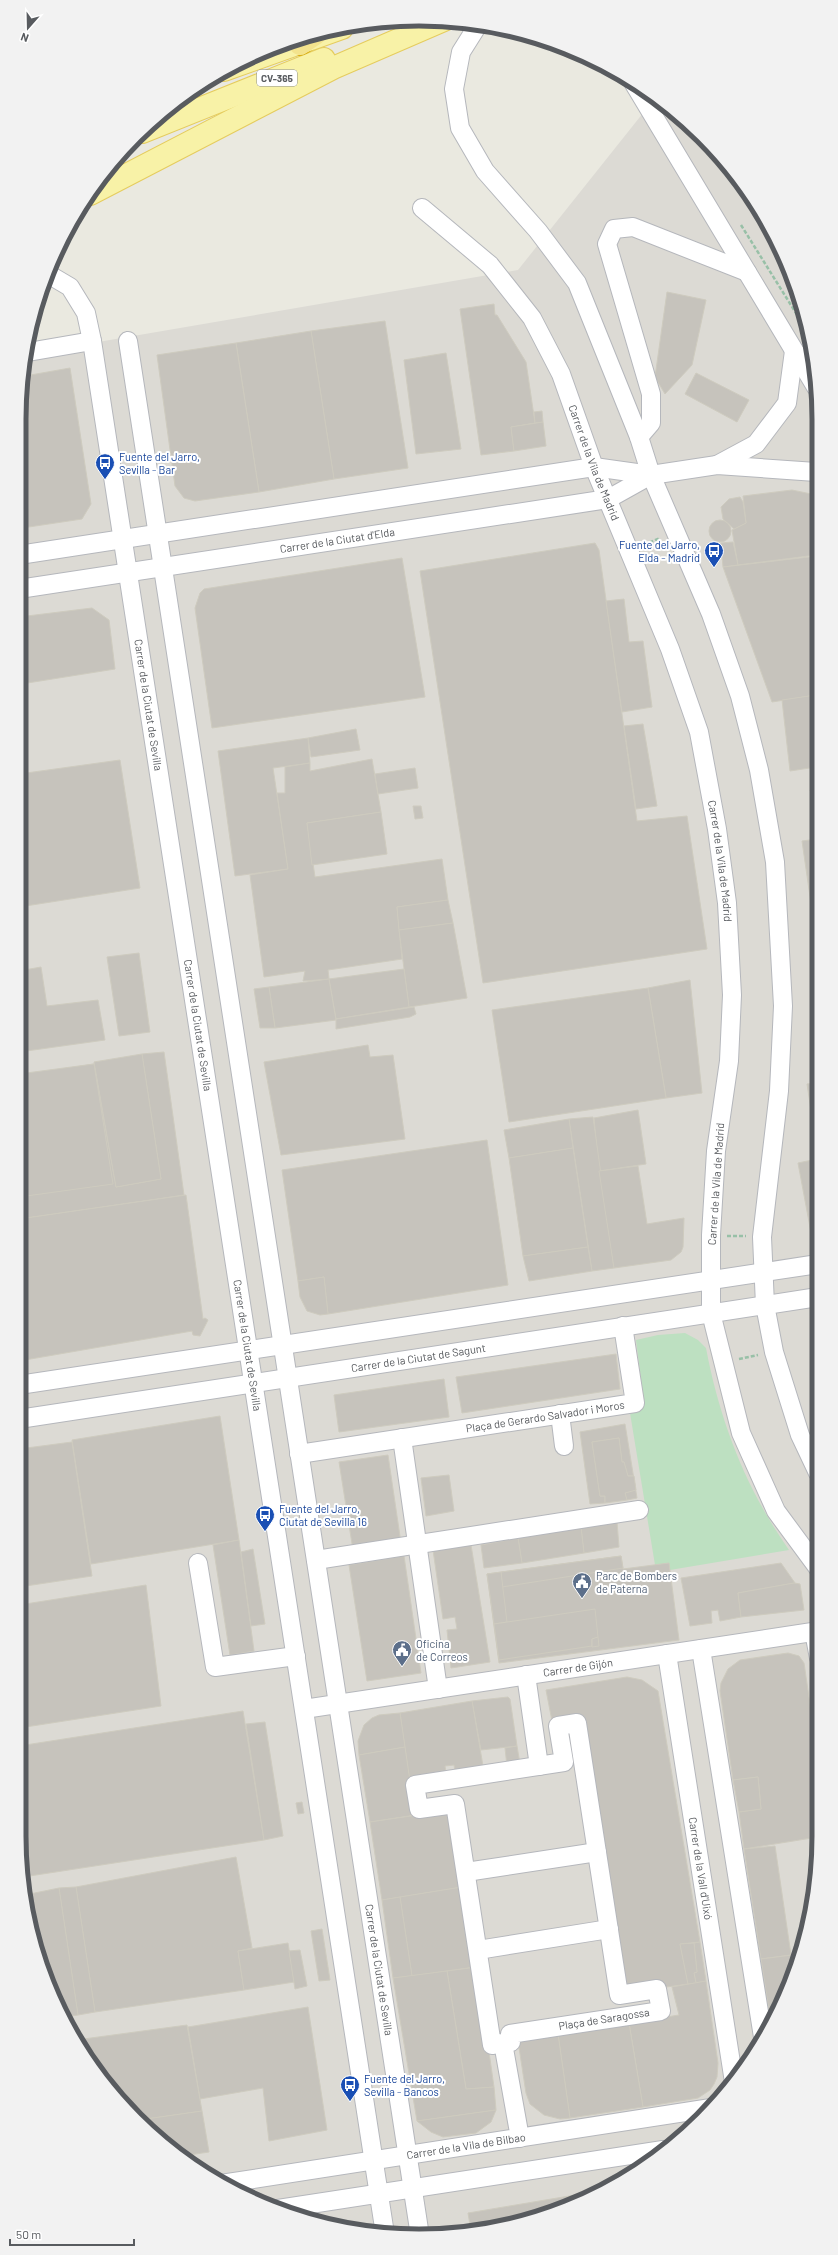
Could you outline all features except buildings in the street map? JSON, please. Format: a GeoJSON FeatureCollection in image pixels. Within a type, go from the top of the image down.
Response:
{"type":"FeatureCollection","features":[{"type":"Feature","properties":{"kind":"main road"},"geometry":{"type":"LineString","coordinates":[[101,188],[333,68],[429,26]]}},
{"type":"Feature","properties":{"kind":"main road","name":"CV-365"},"geometry":{"type":"LineString","coordinates":[[158,125],[327,58],[398,27]]}},
{"type":"Feature","properties":{"kind":"street"},"geometry":{"type":"LineString","coordinates":[[475,30],[461,52],[454,89],[460,128],[485,171],[538,231],[577,283],[639,437],[650,475],[711,614],[740,696],[758,770],[775,862],[783,1006],[779,1091],[762,1237],[765,1304],[774,1352],[800,1435],[812,1460]]}},
{"type":"Feature","properties":{"kind":"street"},"geometry":{"type":"LineString","coordinates":[[640,94],[810,377]]}},
{"type":"Feature","properties":{"kind":"street","name":"Carrer de la Vila de Madrid"},"geometry":{"type":"LineString","coordinates":[[422,208],[490,265],[532,318],[561,374],[594,468],[670,649],[699,732],[718,829],[727,903],[732,995],[729,1060],[716,1151],[711,1235],[711,1313],[741,1433],[776,1511],[812,1560]]}},
{"type":"Feature","properties":{"kind":"street"},"geometry":{"type":"LineString","coordinates":[[639,437],[651,423],[651,394],[607,244],[614,229],[633,227],[747,272]]}},
{"type":"Feature","properties":{"kind":"street","name":"Carrer de la Ciutat de Sevilla"},"geometry":{"type":"LineString","coordinates":[[53,277],[70,287],[86,313],[92,341],[384,2227]]}},
{"type":"Feature","properties":{"kind":"street"},"geometry":{"type":"LineString","coordinates":[[32,351],[92,341]]}},
{"type":"Feature","properties":{"kind":"street","name":"Carrer de la Ciutat de Sevilla"},"geometry":{"type":"LineString","coordinates":[[128,342],[419,2229]]}},
{"type":"Feature","properties":{"kind":"street"},"geometry":{"type":"LineString","coordinates":[[717,465],[756,444],[787,403],[794,351]]}},
{"type":"Feature","properties":{"kind":"street"},"geometry":{"type":"LineString","coordinates":[[717,465],[812,472]]}},
{"type":"Feature","properties":{"kind":"street","name":"Carrer de la Ciutat d'Elda"},"geometry":{"type":"LineString","coordinates":[[26,554],[594,468],[650,475],[717,465]]}},
{"type":"Feature","properties":{"kind":"street","name":"Carrer de la Ciutat d'Elda"},"geometry":{"type":"LineString","coordinates":[[26,588],[608,499],[650,475]]}},
{"type":"Feature","properties":{"kind":"street"},"geometry":{"type":"LineString","coordinates":[[26,1385],[812,1265]]}},
{"type":"Feature","properties":{"kind":"street","name":"Carrer de la Ciutat de Sagunt"},"geometry":{"type":"LineString","coordinates":[[26,1418],[812,1297]]}},
{"type":"Feature","properties":{"kind":"street","name":"Plaça de Gerardo Salvador i Moros"},"geometry":{"type":"LineString","coordinates":[[299,1454],[635,1403],[624,1326]]}},
{"type":"Feature","properties":{"kind":"street"},"geometry":{"type":"LineString","coordinates":[[560,1414],[564,1446]]}},
{"type":"Feature","properties":{"kind":"street"},"geometry":{"type":"LineString","coordinates":[[402,1438],[438,1689]]}},
{"type":"Feature","properties":{"kind":"street"},"geometry":{"type":"LineString","coordinates":[[316,1560],[638,1510]]}},
{"type":"Feature","properties":{"kind":"street"},"geometry":{"type":"LineString","coordinates":[[198,1563],[215,1667],[296,1656]]}},
{"type":"Feature","properties":{"kind":"street","name":"Carrer de Gijón"},"geometry":{"type":"LineString","coordinates":[[338,1704],[812,1633]]}},
{"type":"Feature","properties":{"kind":"street"},"geometry":{"type":"LineString","coordinates":[[701,1649],[761,2027]]}},
{"type":"Feature","properties":{"kind":"street","name":"Carrer de la Vall d'Uixó"},"geometry":{"type":"LineString","coordinates":[[667,1654],[733,2073]]}},
{"type":"Feature","properties":{"kind":"street"},"geometry":{"type":"LineString","coordinates":[[526,1676],[539,1766]]}},
{"type":"Feature","properties":{"kind":"street"},"geometry":{"type":"LineString","coordinates":[[304,1709],[338,1704]]}},
{"type":"Feature","properties":{"kind":"street","name":"Plaça de Saragossa"},"geometry":{"type":"LineString","coordinates":[[577,1723],[597,1852],[619,1995],[657,1990],[661,2011],[510,2034],[511,2042],[492,2044],[455,1804],[419,1810],[416,1785],[564,1762],[558,1726],[577,1723]]}},
{"type":"Feature","properties":{"kind":"street"},"geometry":{"type":"LineString","coordinates":[[466,1872],[597,1852]]}},
{"type":"Feature","properties":{"kind":"street"},"geometry":{"type":"LineString","coordinates":[[478,1950],[609,1929]]}},
{"type":"Feature","properties":{"kind":"street"},"geometry":{"type":"LineString","coordinates":[[503,2043],[520,2138]]}},
{"type":"Feature","properties":{"kind":"street","name":"Carrer de la Vila de Bilbao"},"geometry":{"type":"LineString","coordinates":[[234,2182],[701,2110]]}},
{"type":"Feature","properties":{"kind":"street"},"geometry":{"type":"LineString","coordinates":[[291,2207],[653,2152]]}},
{"type":"Feature","properties":{"kind":"path"},"geometry":{"type":"LineString","coordinates":[[738,220],[799,318]]}},
{"type":"Feature","properties":{"kind":"path"},"geometry":{"type":"LineString","coordinates":[[630,552],[674,531]]}},
{"type":"Feature","properties":{"kind":"path"},"geometry":{"type":"LineString","coordinates":[[711,1235],[762,1237]]}},
{"type":"Feature","properties":{"kind":"path"},"geometry":{"type":"LineString","coordinates":[[723,1363],[774,1352]]}},
{"type":"Feature","properties":{"kind":"shaded area"},"geometry":{"type":"Polygon","coordinates":[[[652,102],[697,141],[731,180],[746,201],[771,245],[782,269],[799,317],[809,368],[812,419],[811,1862],[809,1887],[799,1938],[782,1986],[771,2010],[746,2054],[731,2075],[697,2114],[678,2131],[658,2148],[616,2176],[569,2199],[545,2208],[521,2216],[470,2226],[419,2229],[393,2228],[368,2226],[317,2216],[269,2199],[222,2176],[201,2163],[160,2131],[141,2114],[107,2075],[79,2032],[56,1986],[39,1938],[34,1913],[29,1887],[26,1836],[27,393],[32,353],[518,270],[652,102]]]}},
{"type":"Feature","properties":{"kind":"green space"},"geometry":{"type":"Polygon","coordinates":[[[685,1333],[698,1340],[706,1348],[719,1402],[737,1454],[760,1503],[789,1550],[670,1570],[669,1563],[655,1565],[630,1413],[644,1403],[636,1340],[658,1335],[685,1333]]]}},
{"type":"Feature","properties":{"kind":"place","name":"Fuente del Jarro, Sevilla - Bar"},"geometry":{"type":"Point","coordinates":[105,480]}},
{"type":"Feature","properties":{"kind":"place","name":"Fuente del Jarro, Elda - Madrid"},"geometry":{"type":"Point","coordinates":[714,568]}},
{"type":"Feature","properties":{"kind":"place","name":"Fuente del Jarro, Ciutat de Sevilla 16"},"geometry":{"type":"Point","coordinates":[265,1532]}},
{"type":"Feature","properties":{"kind":"place","name":"Parc de Bombers de Paterna"},"geometry":{"type":"Point","coordinates":[582,1599]}},
{"type":"Feature","properties":{"kind":"place","name":"Oficina de Correos"},"geometry":{"type":"Point","coordinates":[402,1667]}},
{"type":"Feature","properties":{"kind":"place","name":"Fuente del Jarro, Sevilla - Bancos"},"geometry":{"type":"Point","coordinates":[350,2102]}}]}
